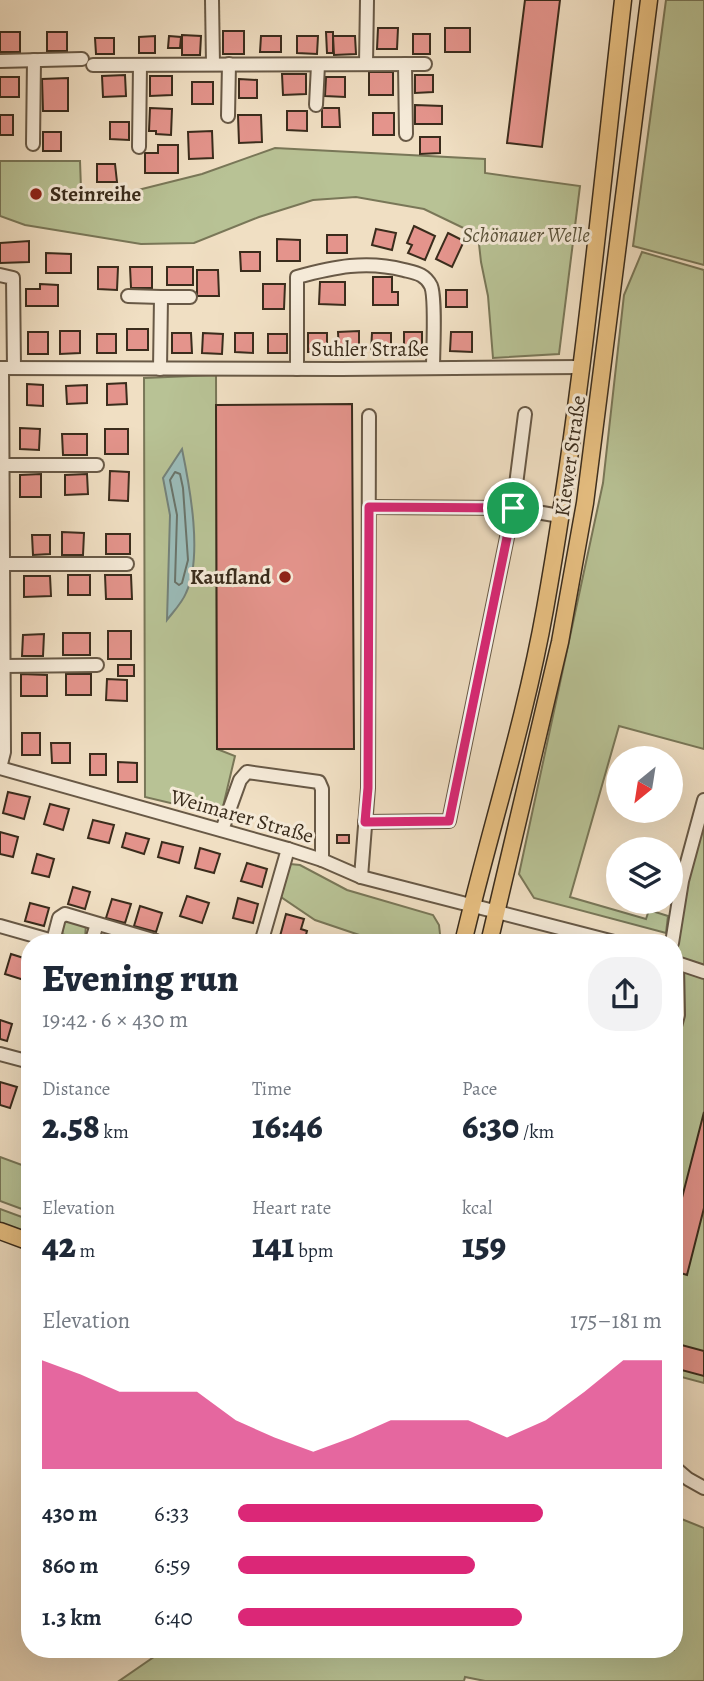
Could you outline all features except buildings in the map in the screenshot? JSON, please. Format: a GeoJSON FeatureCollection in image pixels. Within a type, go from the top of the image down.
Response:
{"type":"FeatureCollection","features":[{"type":"Feature","properties":{"kind":"main road","name":"Kiewer Straße"},"geometry":{"type":"LineString","coordinates":[[465,934],[545,612],[580,367],[623,0]]}},
{"type":"Feature","properties":{"kind":"main road","name":"Kiewer Straße"},"geometry":{"type":"LineString","coordinates":[[491,934],[560,642],[585,503],[649,0]]}},
{"type":"Feature","properties":{"kind":"main road"},"geometry":{"type":"LineString","coordinates":[[0,1231],[21,1239]]}},
{"type":"Feature","properties":{"kind":"street"},"geometry":{"type":"LineString","coordinates":[[212,0],[213,64]]}},
{"type":"Feature","properties":{"kind":"street"},"geometry":{"type":"LineString","coordinates":[[366,64],[367,0]]}},
{"type":"Feature","properties":{"kind":"street"},"geometry":{"type":"LineString","coordinates":[[33,144],[34,60]]}},
{"type":"Feature","properties":{"kind":"street"},"geometry":{"type":"LineString","coordinates":[[0,61],[139,65],[425,65]]}},
{"type":"Feature","properties":{"kind":"street"},"geometry":{"type":"LineString","coordinates":[[228,116],[229,64]]}},
{"type":"Feature","properties":{"kind":"street"},"geometry":{"type":"LineString","coordinates":[[405,64],[406,134]]}},
{"type":"Feature","properties":{"kind":"street"},"geometry":{"type":"LineString","coordinates":[[139,65],[139,147]]}},
{"type":"Feature","properties":{"kind":"street"},"geometry":{"type":"LineString","coordinates":[[316,105],[318,65]]}},
{"type":"Feature","properties":{"kind":"street"},"geometry":{"type":"LineString","coordinates":[[297,369],[297,277],[343,265],[363,264],[385,265],[424,275],[432,288],[433,368]]}},
{"type":"Feature","properties":{"kind":"street"},"geometry":{"type":"LineString","coordinates":[[0,275],[13,278],[5,368],[2,465],[4,752],[0,768]]}},
{"type":"Feature","properties":{"kind":"street"},"geometry":{"type":"LineString","coordinates":[[128,296],[190,297]]}},
{"type":"Feature","properties":{"kind":"street"},"geometry":{"type":"LineString","coordinates":[[160,369],[161,297]]}},
{"type":"Feature","properties":{"kind":"street","name":"Suhler Straße"},"geometry":{"type":"LineString","coordinates":[[5,368],[580,367]]}},
{"type":"Feature","properties":{"kind":"street"},"geometry":{"type":"LineString","coordinates":[[365,822],[449,821],[513,508],[525,414]]}},
{"type":"Feature","properties":{"kind":"street"},"geometry":{"type":"LineString","coordinates":[[361,877],[368,788],[369,415]]}},
{"type":"Feature","properties":{"kind":"street"},"geometry":{"type":"LineString","coordinates":[[2,465],[97,465]]}},
{"type":"Feature","properties":{"kind":"street"},"geometry":{"type":"LineString","coordinates":[[369,507],[513,508],[560,516]]}},
{"type":"Feature","properties":{"kind":"street"},"geometry":{"type":"LineString","coordinates":[[2,564],[127,564]]}},
{"type":"Feature","properties":{"kind":"street"},"geometry":{"type":"LineString","coordinates":[[4,666],[97,665]]}},
{"type":"Feature","properties":{"kind":"street","name":"Weimarer Straße"},"geometry":{"type":"LineString","coordinates":[[0,768],[288,849],[361,877],[472,905]]}},
{"type":"Feature","properties":{"kind":"street"},"geometry":{"type":"LineString","coordinates":[[222,830],[240,780],[247,772],[319,782],[322,789],[322,860]]}},
{"type":"Feature","properties":{"kind":"street"},"geometry":{"type":"LineString","coordinates":[[673,934],[682,881],[704,800]]}},
{"type":"Feature","properties":{"kind":"street"},"geometry":{"type":"LineString","coordinates":[[264,934],[288,849]]}},
{"type":"Feature","properties":{"kind":"street"},"geometry":{"type":"LineString","coordinates":[[472,905],[584,934]]}},
{"type":"Feature","properties":{"kind":"street"},"geometry":{"type":"LineString","coordinates":[[58,934],[59,918],[65,914],[132,934]]}},
{"type":"Feature","properties":{"kind":"street"},"geometry":{"type":"LineString","coordinates":[[94,934],[97,924]]}},
{"type":"Feature","properties":{"kind":"street"},"geometry":{"type":"LineString","coordinates":[[0,926],[28,934]]}},
{"type":"Feature","properties":{"kind":"street"},"geometry":{"type":"LineString","coordinates":[[683,966],[704,972]]}},
{"type":"Feature","properties":{"kind":"street"},"geometry":{"type":"LineString","coordinates":[[0,1054],[21,1060]]}},
{"type":"Feature","properties":{"kind":"street"},"geometry":{"type":"LineString","coordinates":[[683,1475],[704,1488]]}},
{"type":"Feature","properties":{"kind":"green space"},"geometry":{"type":"Polygon","coordinates":[[[666,0],[704,0],[704,265],[633,246],[666,0]]]}},
{"type":"Feature","properties":{"kind":"green space","name":"Schönauer Welle"},"geometry":{"type":"Polygon","coordinates":[[[275,148],[485,159],[485,173],[580,186],[559,354],[493,358],[488,296],[478,235],[424,209],[356,197],[313,200],[259,217],[194,243],[141,244],[25,225],[0,216],[0,161],[80,161],[81,189],[114,196],[202,174],[275,148]]]}},
{"type":"Feature","properties":{"kind":"green space"},"geometry":{"type":"Polygon","coordinates":[[[642,252],[704,270],[704,749],[619,726],[613,746],[606,746],[606,771],[570,897],[606,907],[606,914],[629,914],[646,919],[648,914],[668,916],[666,933],[534,898],[519,874],[603,483],[624,295],[642,252]]]}},
{"type":"Feature","properties":{"kind":"green space"},"geometry":{"type":"Polygon","coordinates":[[[216,375],[217,749],[235,756],[221,815],[145,797],[144,378],[216,375]]]}},
{"type":"Feature","properties":{"kind":"green space"},"geometry":{"type":"Polygon","coordinates":[[[704,800],[704,1383],[683,1377],[683,934],[676,934],[680,914],[683,914],[683,900],[704,800]]]}},
{"type":"Feature","properties":{"kind":"green space"},"geometry":{"type":"Polygon","coordinates":[[[290,864],[300,865],[347,890],[433,915],[439,925],[440,934],[356,934],[315,920],[281,897],[290,864]]]}},
{"type":"Feature","properties":{"kind":"green space"},"geometry":{"type":"Polygon","coordinates":[[[68,919],[86,924],[85,934],[62,934],[64,921],[68,919]]]}},
{"type":"Feature","properties":{"kind":"green space"},"geometry":{"type":"Polygon","coordinates":[[[0,1157],[21,1165],[21,1209],[0,1201],[0,1157]]]}},
{"type":"Feature","properties":{"kind":"green space"},"geometry":{"type":"Polygon","coordinates":[[[0,1209],[21,1217],[21,1231],[0,1223],[0,1209]]]}},
{"type":"Feature","properties":{"kind":"green space"},"geometry":{"type":"Polygon","coordinates":[[[683,1520],[704,1528],[704,1681],[485,1681],[465,1677],[464,1681],[119,1681],[152,1658],[683,1658],[683,1520]]]}},
{"type":"Feature","properties":{"kind":"water"},"geometry":{"type":"Polygon","coordinates":[[[182,449],[193,522],[194,561],[186,593],[167,620],[170,515],[163,478],[182,449]]]}},
{"type":"Feature","properties":{"kind":"place","name":"Steinreihe"},"geometry":{"type":"Point","coordinates":[36,194]}},
{"type":"Feature","properties":{"kind":"place","name":"Kaufland"},"geometry":{"type":"Point","coordinates":[285,577]}},
{"type":"Feature","properties":{"kind":"route"},"geometry":{"type":"LineString","coordinates":[[369,507],[513,508],[449,821],[365,822],[368,788],[369,507]]}}]}
